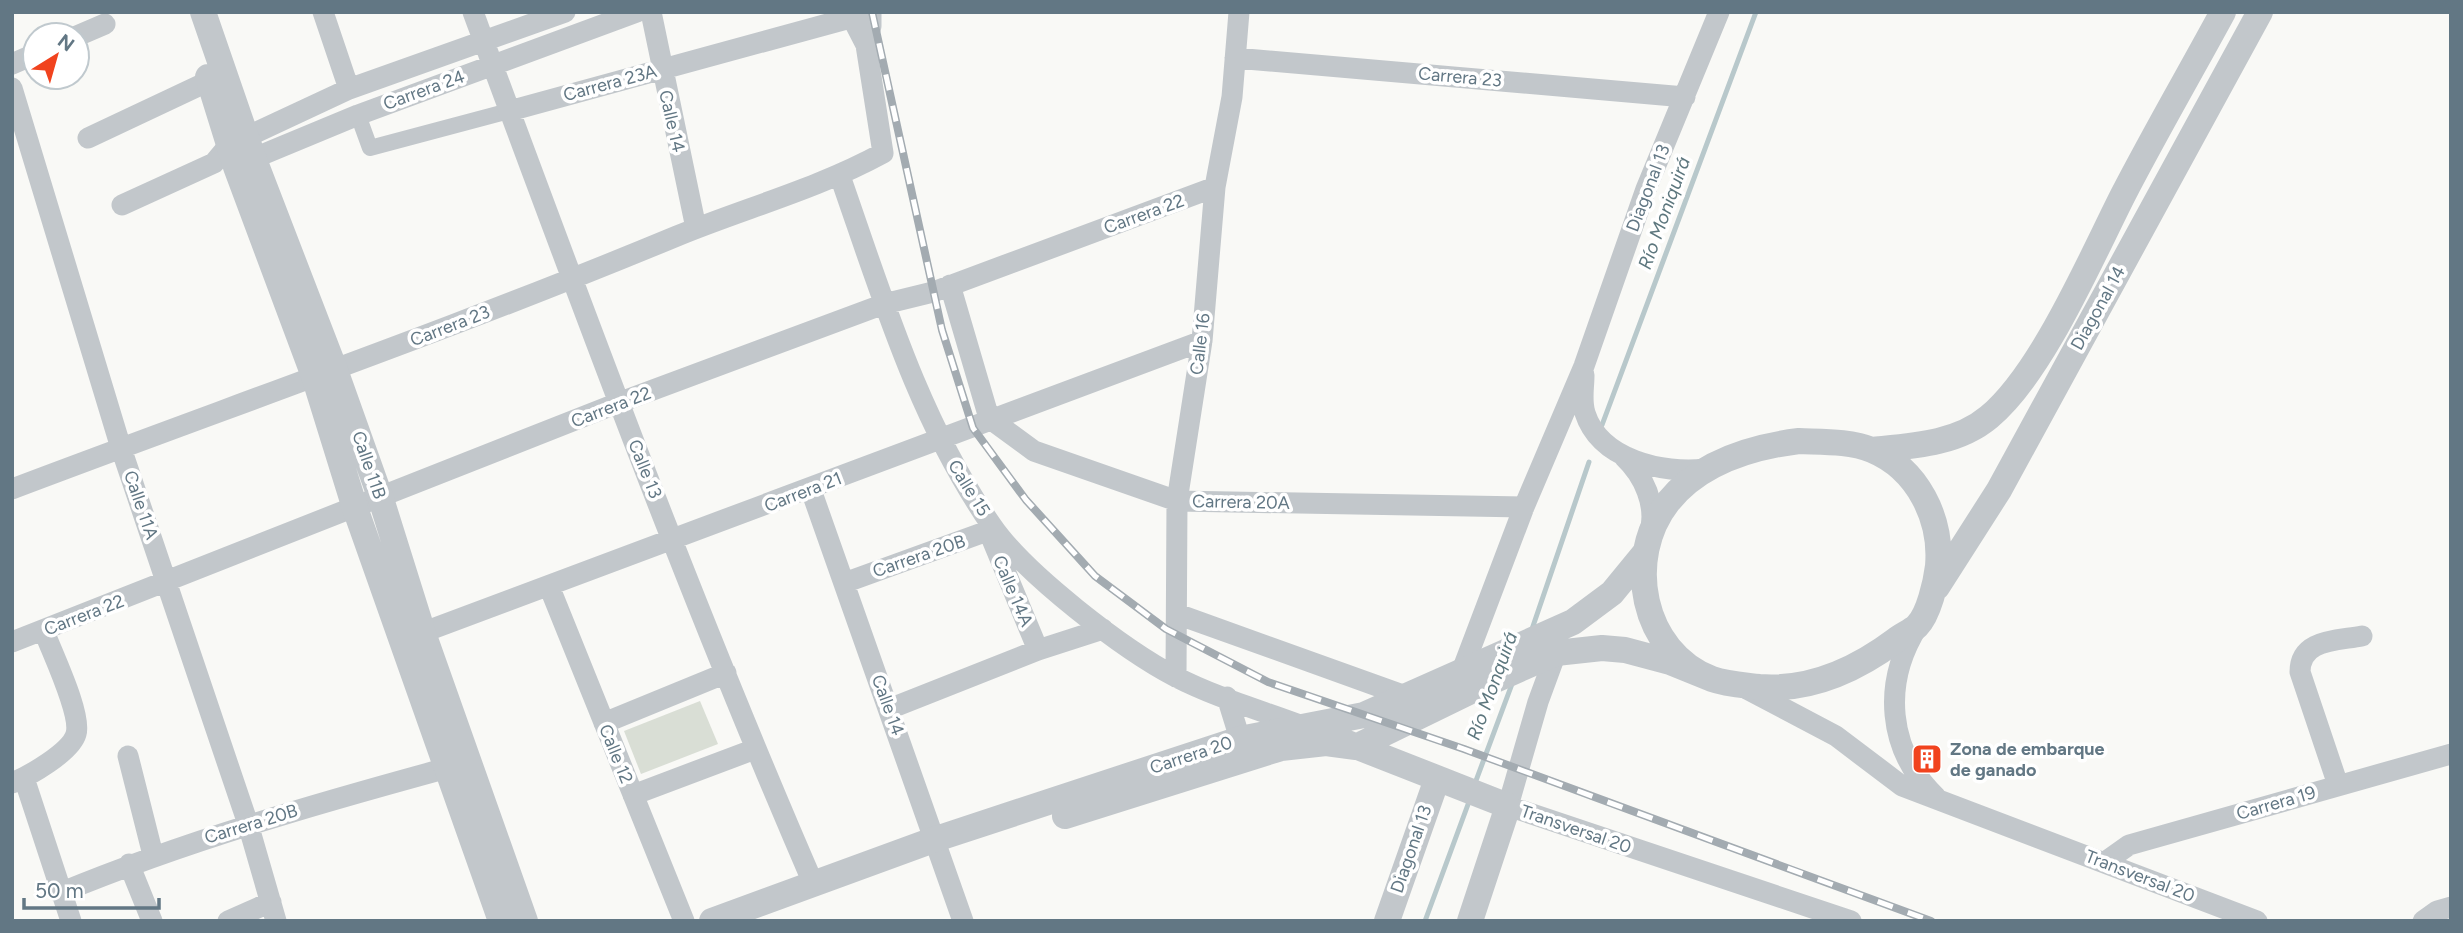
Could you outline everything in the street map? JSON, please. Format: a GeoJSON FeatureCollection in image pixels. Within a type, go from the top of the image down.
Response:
{"type":"FeatureCollection","features":[{"type":"Feature","properties":{"kind":"street","name":"Calle 11B"},"geometry":{"type":"LineString","coordinates":[[185,12],[236,154],[325,373],[381,499],[447,768],[501,921]]}},
{"type":"Feature","properties":{"kind":"street","name":"Calle 11B"},"geometry":{"type":"LineString","coordinates":[[203,12],[236,154]]}},
{"type":"Feature","properties":{"kind":"street"},"geometry":{"type":"LineString","coordinates":[[323,12],[349,89]]}},
{"type":"Feature","properties":{"kind":"street","name":"Calle 13"},"geometry":{"type":"LineString","coordinates":[[473,12],[618,403],[755,749],[813,883]]}},
{"type":"Feature","properties":{"kind":"street","name":"Carrera 24"},"geometry":{"type":"LineString","coordinates":[[122,205],[236,154],[349,89],[565,12]]}},
{"type":"Feature","properties":{"kind":"street","name":"Carrera 24"},"geometry":{"type":"LineString","coordinates":[[236,154],[358,115],[637,12]]}},
{"type":"Feature","properties":{"kind":"street","name":"Calle 14"},"geometry":{"type":"LineString","coordinates":[[651,12],[696,228]]}},
{"type":"Feature","properties":{"kind":"street","name":"Calle 16"},"geometry":{"type":"LineString","coordinates":[[1176,677],[1177,501],[1202,341],[1215,187],[1232,97],[1239,12]]}},
{"type":"Feature","properties":{"kind":"street","name":"Diagonal 13"},"geometry":{"type":"LineString","coordinates":[[1483,669],[1524,507],[1584,366],[1646,189],[1719,12]]}},
{"type":"Feature","properties":{"kind":"street","name":"Diagonal 14"},"geometry":{"type":"LineString","coordinates":[[1872,450],[1928,444],[1948,438],[1971,429],[2002,404],[2035,359],[2064,310],[2134,173],[2223,12]]}},
{"type":"Feature","properties":{"kind":"street","name":"Diagonal 14"},"geometry":{"type":"LineString","coordinates":[[1928,600],[1999,490],[2260,12]]}},
{"type":"Feature","properties":{"kind":"street","name":"Carrera 23A"},"geometry":{"type":"LineString","coordinates":[[358,115],[370,148],[857,14]]}},
{"type":"Feature","properties":{"kind":"street","name":"Carrera 23"},"geometry":{"type":"LineString","coordinates":[[12,489],[572,280],[696,228],[841,176],[883,153],[866,45],[857,14]]}},
{"type":"Feature","properties":{"kind":"street"},"geometry":{"type":"LineString","coordinates":[[91,30],[105,24]]}},
{"type":"Feature","properties":{"kind":"street","name":"Carrera 23"},"geometry":{"type":"LineString","coordinates":[[1236,58],[1685,97]]}},
{"type":"Feature","properties":{"kind":"street"},"geometry":{"type":"LineString","coordinates":[[88,138],[209,81]]}},
{"type":"Feature","properties":{"kind":"street","name":"Calle 11A"},"geometry":{"type":"LineString","coordinates":[[12,88],[121,448],[248,824],[273,911]]}},
{"type":"Feature","properties":{"kind":"street","name":"Calle 15"},"geometry":{"type":"LineString","coordinates":[[841,176],[884,304],[938,439],[991,530],[1041,579],[1103,629],[1176,677],[1305,727]]}},
{"type":"Feature","properties":{"kind":"street","name":"Carrera 22"},"geometry":{"type":"LineString","coordinates":[[12,642],[381,499],[618,403],[884,304],[950,285],[1215,187]]}},
{"type":"Feature","properties":{"kind":"street"},"geometry":{"type":"LineString","coordinates":[[950,285],[989,418]]}},
{"type":"Feature","properties":{"kind":"street","name":"Carrera 21"},"geometry":{"type":"LineString","coordinates":[[413,636],[811,490],[938,439],[973,428],[989,418],[1202,341]]}},
{"type":"Feature","properties":{"kind":"street","name":"Diagonal 13"},"geometry":{"type":"LineString","coordinates":[[1584,366],[1582,396],[1589,422],[1596,434],[1632,465],[1647,491],[1653,520],[1646,544]]}},
{"type":"Feature","properties":{"kind":"street","name":"Calle 11B"},"geometry":{"type":"LineString","coordinates":[[325,373],[355,508],[413,636],[525,921]]}},
{"type":"Feature","properties":{"kind":"street","name":"Carrera 20A"},"geometry":{"type":"LineString","coordinates":[[989,418],[1034,451],[1177,501],[1524,507]]}},
{"type":"Feature","properties":{"kind":"street","name":"Carrera 20"},"geometry":{"type":"LineString","coordinates":[[1545,651],[1573,622],[1600,603],[1646,544],[1669,500],[1705,470],[1751,450],[1787,443],[1824,442],[1872,450]]}},
{"type":"Feature","properties":{"kind":"street"},"geometry":{"type":"LineString","coordinates":[[1646,544],[1642,580],[1646,604],[1656,628],[1671,649],[1689,666],[1712,679],[1739,685],[1788,686],[1835,676],[1878,653],[1919,625],[1937,576],[1939,551],[1936,526],[1927,502],[1904,472],[1872,450]]}},
{"type":"Feature","properties":{"kind":"street","name":"Diagonal 13"},"geometry":{"type":"LineString","coordinates":[[1618,451],[1664,469],[1705,470]]}},
{"type":"Feature","properties":{"kind":"street","name":"Calle 14"},"geometry":{"type":"LineString","coordinates":[[811,490],[964,921]]}},
{"type":"Feature","properties":{"kind":"street","name":"Carrera 20B"},"geometry":{"type":"LineString","coordinates":[[844,583],[991,530]]}},
{"type":"Feature","properties":{"kind":"street","name":"Calle 14A"},"geometry":{"type":"LineString","coordinates":[[991,530],[1038,650]]}},
{"type":"Feature","properties":{"kind":"street","name":"Calle 12"},"geometry":{"type":"LineString","coordinates":[[549,586],[684,921]]}},
{"type":"Feature","properties":{"kind":"street"},"geometry":{"type":"LineString","coordinates":[[1177,614],[1408,697]]}},
{"type":"Feature","properties":{"kind":"street","name":"Transversal 20"},"geometry":{"type":"LineString","coordinates":[[1919,625],[1899,664],[1893,708],[1896,730],[1913,771],[1943,803]]}},
{"type":"Feature","properties":{"kind":"street"},"geometry":{"type":"LineString","coordinates":[[889,709],[1038,650],[1103,629]]}},
{"type":"Feature","properties":{"kind":"street"},"geometry":{"type":"LineString","coordinates":[[44,631],[78,725],[76,737],[63,751],[18,781],[71,921]]}},
{"type":"Feature","properties":{"kind":"street"},"geometry":{"type":"LineString","coordinates":[[2338,785],[2300,672],[2300,658],[2306,649],[2316,645],[2362,636]]}},
{"type":"Feature","properties":{"kind":"street","name":"Carrera 20"},"geometry":{"type":"LineString","coordinates":[[755,921],[939,846],[1240,739],[1364,715],[1483,669],[1545,651],[1602,648],[1625,650],[1670,662],[1712,679]]}},
{"type":"Feature","properties":{"kind":"street"},"geometry":{"type":"LineString","coordinates":[[1470,921],[1503,803],[1538,702],[1545,651]]}},
{"type":"Feature","properties":{"kind":"street","name":"Carrera 20"},"geometry":{"type":"LineString","coordinates":[[712,921],[813,883],[1281,748],[1326,743],[1356,747],[1483,669]]}},
{"type":"Feature","properties":{"kind":"street"},"geometry":{"type":"LineString","coordinates":[[604,723],[726,673]]}},
{"type":"Feature","properties":{"kind":"street","name":"Transversal 20"},"geometry":{"type":"LineString","coordinates":[[1739,685],[1836,736],[1902,786],[2257,921]]}},
{"type":"Feature","properties":{"kind":"street"},"geometry":{"type":"LineString","coordinates":[[1227,697],[1240,739]]}},
{"type":"Feature","properties":{"kind":"street","name":"Transversal 20"},"geometry":{"type":"LineString","coordinates":[[1305,727],[1503,803],[1851,921]]}},
{"type":"Feature","properties":{"kind":"street"},"geometry":{"type":"LineString","coordinates":[[633,795],[755,749]]}},
{"type":"Feature","properties":{"kind":"street","name":"Carrera 19"},"geometry":{"type":"LineString","coordinates":[[2105,862],[2129,845],[2451,754]]}},
{"type":"Feature","properties":{"kind":"street"},"geometry":{"type":"LineString","coordinates":[[128,756],[153,855]]}},
{"type":"Feature","properties":{"kind":"street","name":"Carrera 20B"},"geometry":{"type":"LineString","coordinates":[[60,893],[153,855],[248,824],[447,768]]}},
{"type":"Feature","properties":{"kind":"street","name":"Diagonal 13"},"geometry":{"type":"LineString","coordinates":[[1387,921],[1443,781]]}},
{"type":"Feature","properties":{"kind":"street"},"geometry":{"type":"LineString","coordinates":[[129,864],[152,921]]}},
{"type":"Feature","properties":{"kind":"street"},"geometry":{"type":"LineString","coordinates":[[2423,921],[2437,911],[2451,907]]}},
{"type":"Feature","properties":{"kind":"street"},"geometry":{"type":"LineString","coordinates":[[228,921],[273,911]]}},
{"type":"Feature","properties":{"kind":"shaded area"},"geometry":{"type":"Polygon","coordinates":[[[700,701],[718,744],[641,774],[624,731],[700,701]]]}},
{"type":"Feature","properties":{"kind":"waterway","name":"Río Moniquirá"},"geometry":{"type":"LineString","coordinates":[[1602,425],[1756,12]]}},
{"type":"Feature","properties":{"kind":"waterway","name":"Río Monquirá"},"geometry":{"type":"LineString","coordinates":[[1531,632],[1589,462]]}},
{"type":"Feature","properties":{"kind":"waterway","name":"Río Monquirá"},"geometry":{"type":"LineString","coordinates":[[1474,786],[1512,684]]}},
{"type":"Feature","properties":{"kind":"waterway","name":"Río Monquirá"},"geometry":{"type":"LineString","coordinates":[[1425,921],[1470,799]]}},
{"type":"Feature","properties":{"kind":"railway"},"geometry":{"type":"LineString","coordinates":[[872,12],[942,330],[973,428],[1026,500],[1095,576],[1166,629],[1268,682],[1464,749],[1931,921]]}},
{"type":"Feature","properties":{"kind":"place","name":"Zona de embarque de ganado"},"geometry":{"type":"Point","coordinates":[1927,759]}}]}
